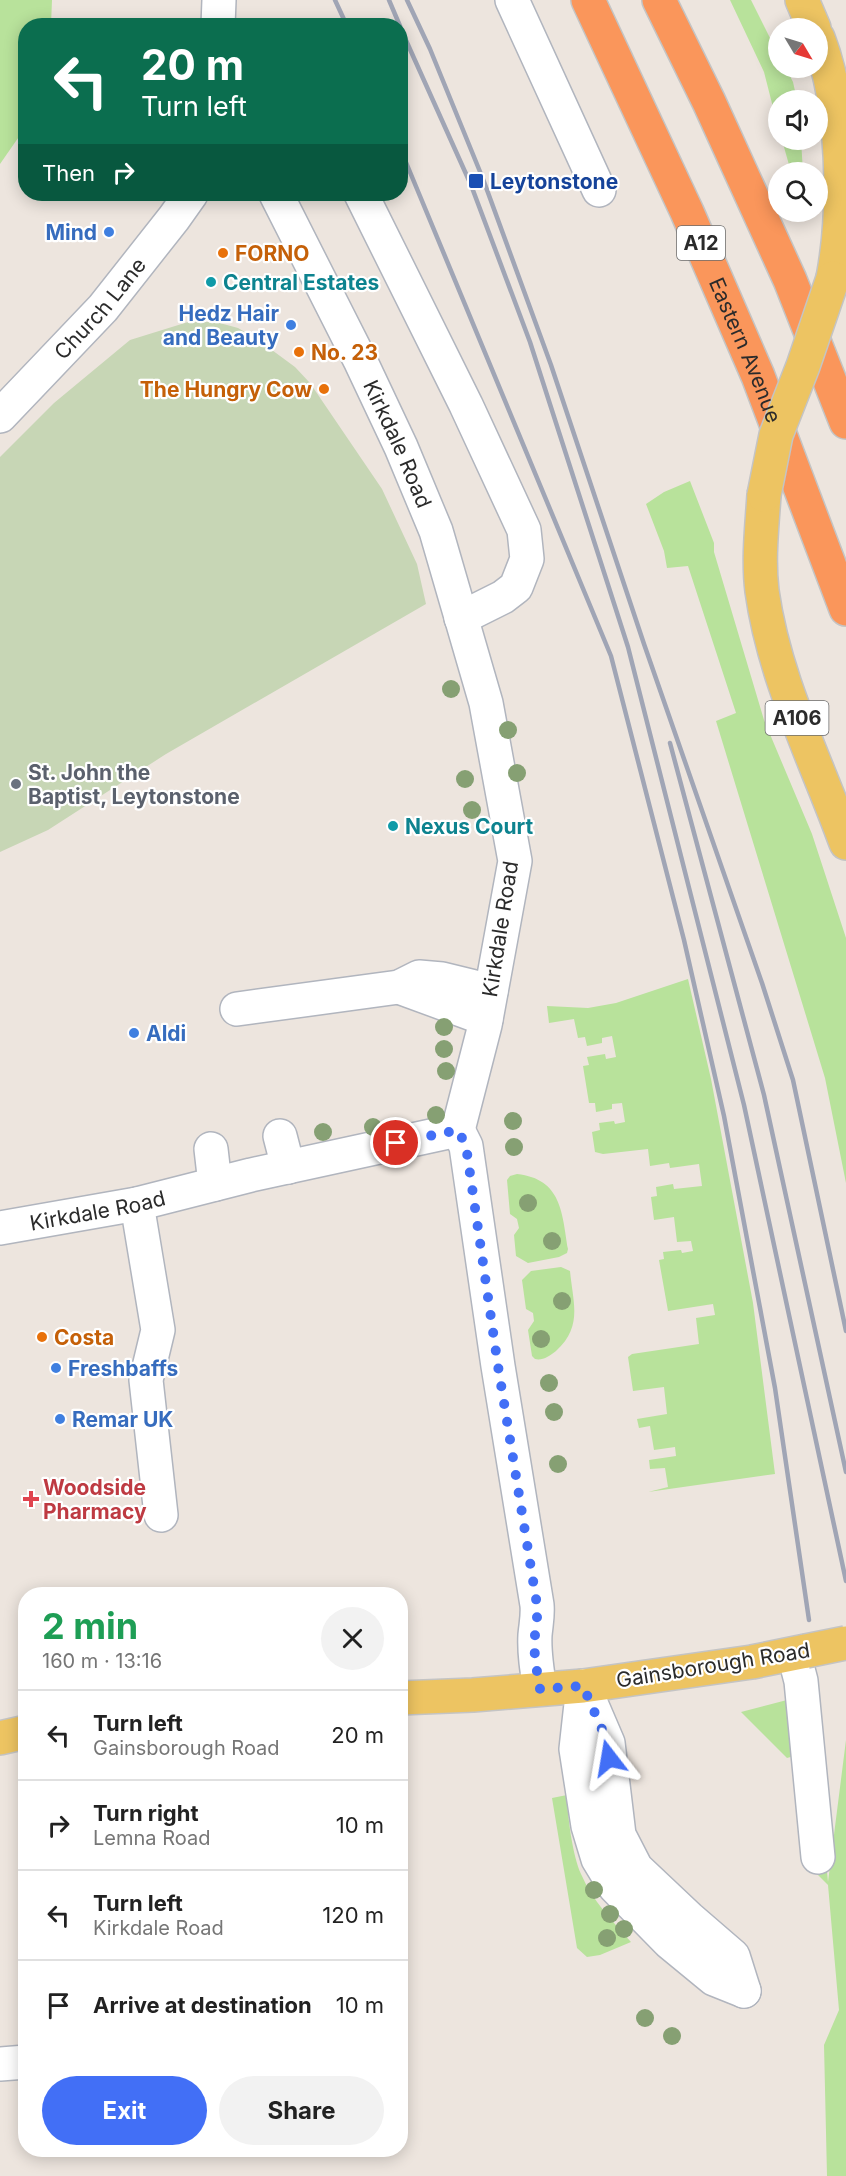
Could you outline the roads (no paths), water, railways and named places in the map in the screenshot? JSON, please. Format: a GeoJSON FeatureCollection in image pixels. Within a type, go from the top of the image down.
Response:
{"type":"FeatureCollection","features":[{"type":"Feature","properties":{"kind":"highway","name":"Eastern Avenue"},"geometry":{"type":"LineString","coordinates":[[588,0],[687,212],[758,376],[846,609]]}},
{"type":"Feature","properties":{"kind":"highway"},"geometry":{"type":"LineString","coordinates":[[659,0],[709,102],[790,280],[846,422]]}},
{"type":"Feature","properties":{"kind":"main road","name":"A106"},"geometry":{"type":"LineString","coordinates":[[828,66],[837,115],[844,195],[838,276],[776,435],[764,495],[761,544],[762,589],[772,641],[794,709],[846,843]]}},
{"type":"Feature","properties":{"kind":"main road","name":"Gainsborough Road"},"geometry":{"type":"LineString","coordinates":[[408,1698],[583,1686],[846,1643]]}},
{"type":"Feature","properties":{"kind":"main road"},"geometry":{"type":"LineString","coordinates":[[0,1738],[18,1734]]}},
{"type":"Feature","properties":{"kind":"street"},"geometry":{"type":"LineString","coordinates":[[218,18],[219,0]]}},
{"type":"Feature","properties":{"kind":"street"},"geometry":{"type":"LineString","coordinates":[[512,0],[599,190]]}},
{"type":"Feature","properties":{"kind":"street","name":"Church Lane"},"geometry":{"type":"LineString","coordinates":[[0,416],[103,308],[186,201]]}},
{"type":"Feature","properties":{"kind":"street","name":"Kirkdale Road"},"geometry":{"type":"LineString","coordinates":[[10,1226],[137,1204],[288,1167],[458,1130],[488,1005],[514,861],[486,703],[436,531],[401,447],[330,298],[280,201]]}},
{"type":"Feature","properties":{"kind":"street"},"geometry":{"type":"LineString","coordinates":[[364,201],[466,405],[524,530],[527,559],[516,587],[503,597],[462,618]]}},
{"type":"Feature","properties":{"kind":"street"},"geometry":{"type":"LineString","coordinates":[[237,1009],[399,987],[488,1005]]}},
{"type":"Feature","properties":{"kind":"street"},"geometry":{"type":"LineString","coordinates":[[458,1130],[466,1146],[498,1366],[537,1605],[535,1661],[540,1689]]}},
{"type":"Feature","properties":{"kind":"street"},"geometry":{"type":"LineString","coordinates":[[280,1136],[288,1167]]}},
{"type":"Feature","properties":{"kind":"street"},"geometry":{"type":"LineString","coordinates":[[211,1149],[215,1184]]}},
{"type":"Feature","properties":{"kind":"street"},"geometry":{"type":"LineString","coordinates":[[137,1204],[158,1329],[146,1380],[161,1515]]}},
{"type":"Feature","properties":{"kind":"street"},"geometry":{"type":"LineString","coordinates":[[800,1652],[818,1857]]}},
{"type":"Feature","properties":{"kind":"street"},"geometry":{"type":"LineString","coordinates":[[583,1686],[608,1743],[619,1835],[627,1852],[636,1868],[688,1918],[733,1956],[744,1991],[714,1979],[669,1942],[615,1887],[598,1859],[588,1826],[576,1749],[583,1686]]}},
{"type":"Feature","properties":{"kind":"street"},"geometry":{"type":"LineString","coordinates":[[0,2064],[18,2063]]}},
{"type":"Feature","properties":{"kind":"railway"},"geometry":{"type":"LineString","coordinates":[[335,0],[343,18]]}},
{"type":"Feature","properties":{"kind":"railway"},"geometry":{"type":"LineString","coordinates":[[389,0],[397,18]]}},
{"type":"Feature","properties":{"kind":"railway"},"geometry":{"type":"LineString","coordinates":[[407,0],[430,49],[483,179],[551,365],[644,644],[762,983],[793,1080],[846,1331]]}},
{"type":"Feature","properties":{"kind":"railway"},"geometry":{"type":"LineString","coordinates":[[408,45],[471,185],[530,342],[628,647],[744,1105],[846,1581]]}},
{"type":"Feature","properties":{"kind":"railway"},"geometry":{"type":"LineString","coordinates":[[408,167],[611,656],[684,940],[724,1116],[775,1388],[809,1620]]}},
{"type":"Feature","properties":{"kind":"railway"},"geometry":{"type":"LineString","coordinates":[[670,743],[764,1095],[846,1472]]}},
{"type":"Feature","properties":{"kind":"place","name":"Leytonstone"},"geometry":{"type":"Point","coordinates":[476,181]}},
{"type":"Feature","properties":{"kind":"place","name":"Mind"},"geometry":{"type":"Point","coordinates":[109,232]}},
{"type":"Feature","properties":{"kind":"place","name":"FORNO"},"geometry":{"type":"Point","coordinates":[223,253]}},
{"type":"Feature","properties":{"kind":"place","name":"Central Estates"},"geometry":{"type":"Point","coordinates":[211,282]}},
{"type":"Feature","properties":{"kind":"place","name":"Hedz Hair and Beauty"},"geometry":{"type":"Point","coordinates":[291,325]}},
{"type":"Feature","properties":{"kind":"place","name":"No. 23"},"geometry":{"type":"Point","coordinates":[299,352]}},
{"type":"Feature","properties":{"kind":"place","name":"The Hungry Cow"},"geometry":{"type":"Point","coordinates":[324,389]}},
{"type":"Feature","properties":{"kind":"place","name":"St. John the Baptist, Leytonstone"},"geometry":{"type":"Point","coordinates":[16,784]}},
{"type":"Feature","properties":{"kind":"place","name":"Nexus Court"},"geometry":{"type":"Point","coordinates":[393,826]}},
{"type":"Feature","properties":{"kind":"place","name":"Aldi"},"geometry":{"type":"Point","coordinates":[134,1033]}},
{"type":"Feature","properties":{"kind":"place","name":"Costa"},"geometry":{"type":"Point","coordinates":[42,1337]}},
{"type":"Feature","properties":{"kind":"place","name":"Freshbaffs"},"geometry":{"type":"Point","coordinates":[56,1368]}},
{"type":"Feature","properties":{"kind":"place","name":"Remar UK"},"geometry":{"type":"Point","coordinates":[60,1419]}},
{"type":"Feature","properties":{"kind":"place","name":"Woodside Pharmacy"},"geometry":{"type":"Point","coordinates":[31,1499]}}]}
